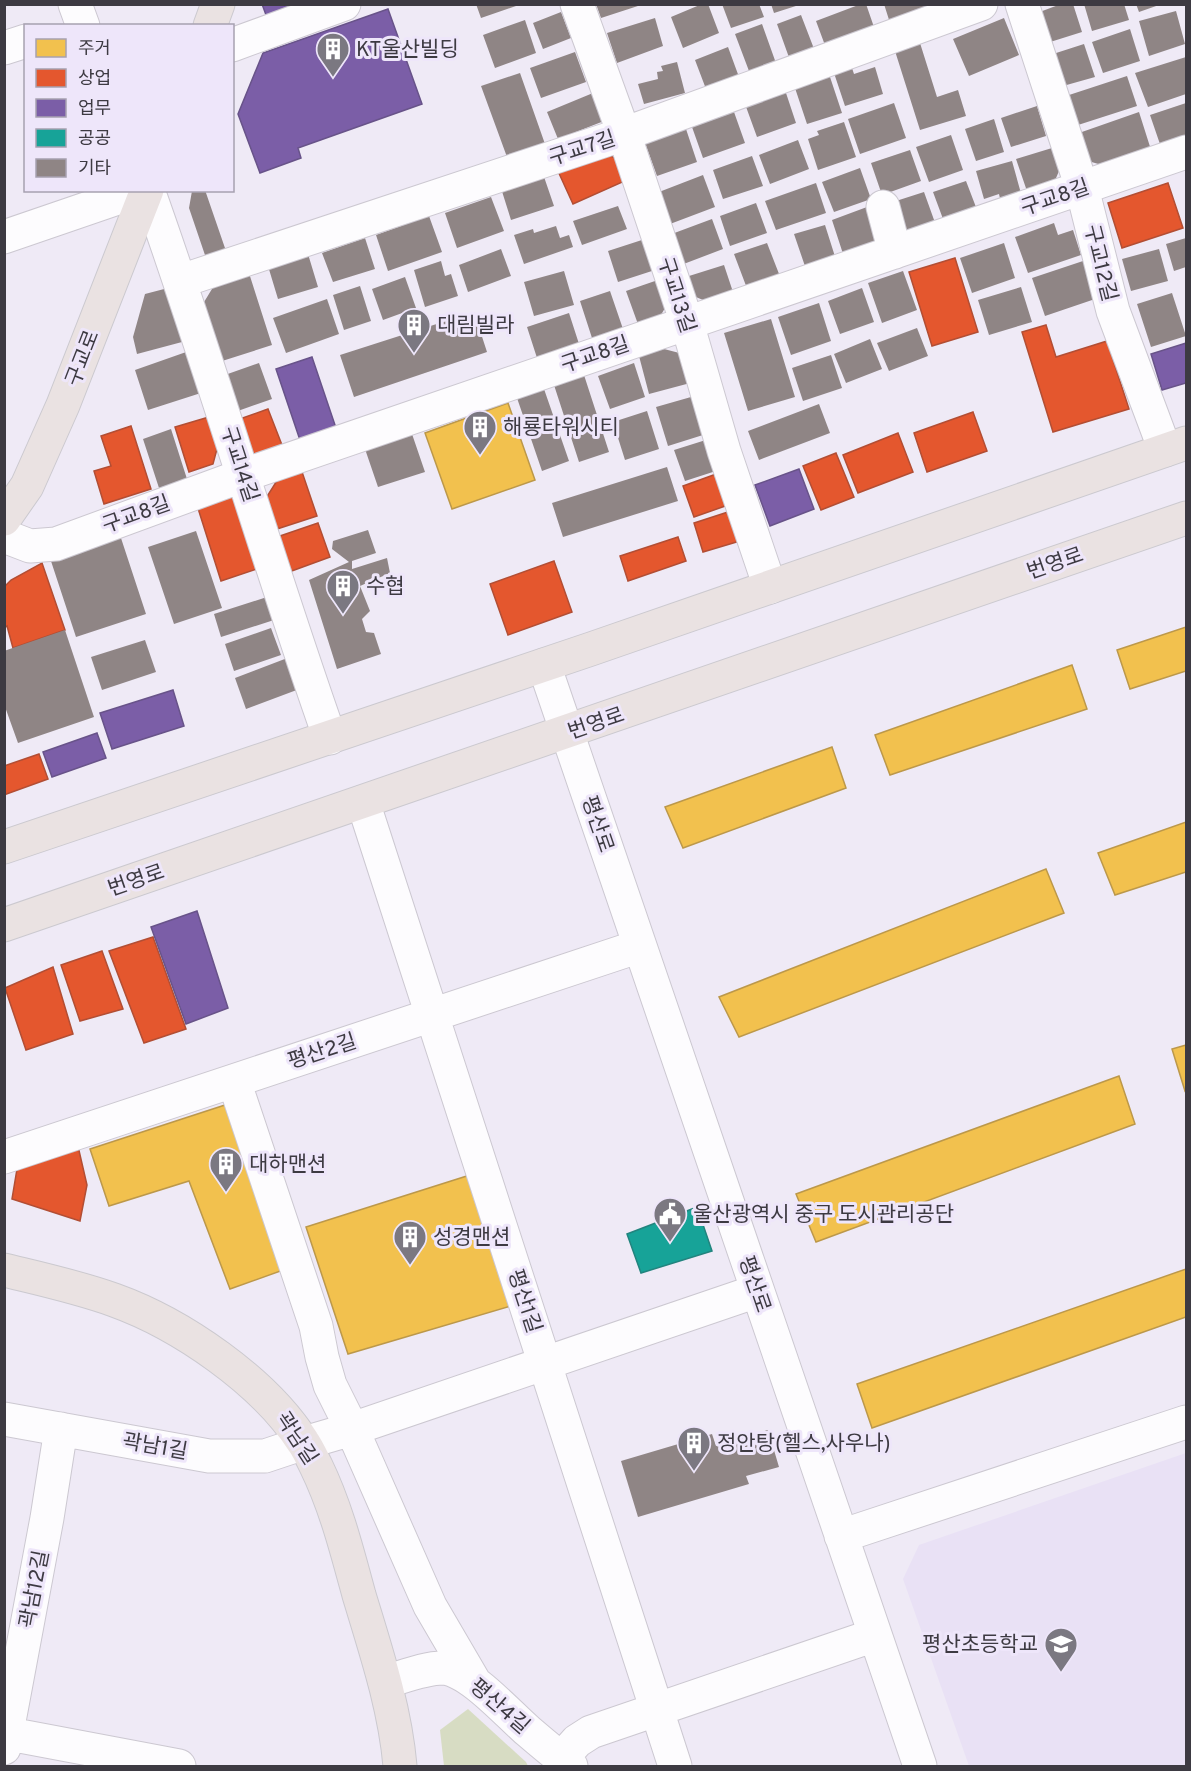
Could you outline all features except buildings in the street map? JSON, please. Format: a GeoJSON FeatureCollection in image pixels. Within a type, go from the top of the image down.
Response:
{"type":"FeatureCollection","features":[{"type":"Feature","properties":{"kind":"main road"},"geometry":{"type":"LineString","coordinates":[[211,24],[218,4]]}},
{"type":"Feature","properties":{"kind":"main road","name":"구교로"},"geometry":{"type":"LineString","coordinates":[[4,519],[27,486],[63,405],[147,192]]}},
{"type":"Feature","properties":{"kind":"main road"},"geometry":{"type":"LineString","coordinates":[[4,848],[544,665],[1176,446]]}},
{"type":"Feature","properties":{"kind":"main road","name":"번영로"},"geometry":{"type":"LineString","coordinates":[[4,925],[1186,518]]}},
{"type":"Feature","properties":{"kind":"main road","name":"곽남길"},"geometry":{"type":"LineString","coordinates":[[4,1270],[73,1287],[116,1301],[164,1324],[201,1345],[276,1405],[304,1443],[331,1499],[385,1682],[400,1767]]}},
{"type":"Feature","properties":{"kind":"street"},"geometry":{"type":"LineString","coordinates":[[234,44],[344,4]]}},
{"type":"Feature","properties":{"kind":"street","name":"구교13길"},"geometry":{"type":"LineString","coordinates":[[577,4],[624,134],[687,323],[724,451],[770,587]]}},
{"type":"Feature","properties":{"kind":"street","name":"구교7길"},"geometry":{"type":"LineString","coordinates":[[181,281],[624,134],[981,4]]}},
{"type":"Feature","properties":{"kind":"street","name":"구교12길"},"geometry":{"type":"LineString","coordinates":[[1022,4],[1082,188],[1113,310],[1176,446]]}},
{"type":"Feature","properties":{"kind":"street"},"geometry":{"type":"LineString","coordinates":[[4,48],[24,41]]}},
{"type":"Feature","properties":{"kind":"street","name":"구교8길"},"geometry":{"type":"LineString","coordinates":[[4,536],[30,546],[56,544],[244,475],[1186,152]]}},
{"type":"Feature","properties":{"kind":"street"},"geometry":{"type":"LineString","coordinates":[[4,237],[135,192]]}},
{"type":"Feature","properties":{"kind":"street","name":"구교14길"},"geometry":{"type":"LineString","coordinates":[[149,192],[181,281],[291,627],[330,738]]}},
{"type":"Feature","properties":{"kind":"street"},"geometry":{"type":"LineString","coordinates":[[883,207],[895,252]]}},
{"type":"Feature","properties":{"kind":"street","name":"평산로"},"geometry":{"type":"LineString","coordinates":[[544,665],[920,1767]]}},
{"type":"Feature","properties":{"kind":"street","name":"평산1길"},"geometry":{"type":"LineString","coordinates":[[363,802],[675,1767]]}},
{"type":"Feature","properties":{"kind":"street","name":"평산2길"},"geometry":{"type":"LineString","coordinates":[[4,1157],[640,946]]}},
{"type":"Feature","properties":{"kind":"street"},"geometry":{"type":"LineString","coordinates":[[234,1081],[316,1326],[330,1385],[352,1429],[430,1606],[475,1683]]}},
{"type":"Feature","properties":{"kind":"street","name":"곽남1길"},"geometry":{"type":"LineString","coordinates":[[4,1419],[209,1456],[265,1456],[352,1429],[757,1291]]}},
{"type":"Feature","properties":{"kind":"street"},"geometry":{"type":"LineString","coordinates":[[841,1536],[1186,1422]]}},
{"type":"Feature","properties":{"kind":"street","name":"곽남12길"},"geometry":{"type":"LineString","coordinates":[[5,1738],[48,1518],[62,1429]]}},
{"type":"Feature","properties":{"kind":"street"},"geometry":{"type":"LineString","coordinates":[[566,1763],[577,1741],[591,1732],[875,1635]]}},
{"type":"Feature","properties":{"kind":"street","name":"평산4길"},"geometry":{"type":"LineString","coordinates":[[385,1682],[427,1670],[444,1668],[459,1672],[475,1683],[566,1763]]}},
{"type":"Feature","properties":{"kind":"street"},"geometry":{"type":"LineString","coordinates":[[5,1738],[179,1767]]}},
{"type":"Feature","properties":{"kind":"shaded area","name":"평산초등학교"},"geometry":{"type":"Polygon","coordinates":[[[1186,1453],[1186,1766],[969,1766],[903,1579],[919,1545],[1186,1453]]]}},
{"type":"Feature","properties":{"kind":"green space"},"geometry":{"type":"Polygon","coordinates":[[[468,1709],[528,1766],[444,1766],[440,1730],[468,1709]]]}},
{"type":"Feature","properties":{"kind":"place","name":"KT울산빌딩"},"geometry":{"type":"Point","coordinates":[333,78]}},
{"type":"Feature","properties":{"kind":"place","name":"대림빌라"},"geometry":{"type":"Point","coordinates":[414,354]}},
{"type":"Feature","properties":{"kind":"place","name":"해룡타워시티"},"geometry":{"type":"Point","coordinates":[480,456]}},
{"type":"Feature","properties":{"kind":"place","name":"수협"},"geometry":{"type":"Point","coordinates":[343,615]}},
{"type":"Feature","properties":{"kind":"place","name":"대하맨션"},"geometry":{"type":"Point","coordinates":[226,1193]}},
{"type":"Feature","properties":{"kind":"place","name":"울산광역시 중구 도시관리공단"},"geometry":{"type":"Point","coordinates":[670,1243]}},
{"type":"Feature","properties":{"kind":"place","name":"성경맨션"},"geometry":{"type":"Point","coordinates":[410,1266]}},
{"type":"Feature","properties":{"kind":"place","name":"정안탕(헬스,사우나)"},"geometry":{"type":"Point","coordinates":[694,1472]}},
{"type":"Feature","properties":{"kind":"place","name":"평산초등학교"},"geometry":{"type":"Point","coordinates":[1061,1673]}}]}
